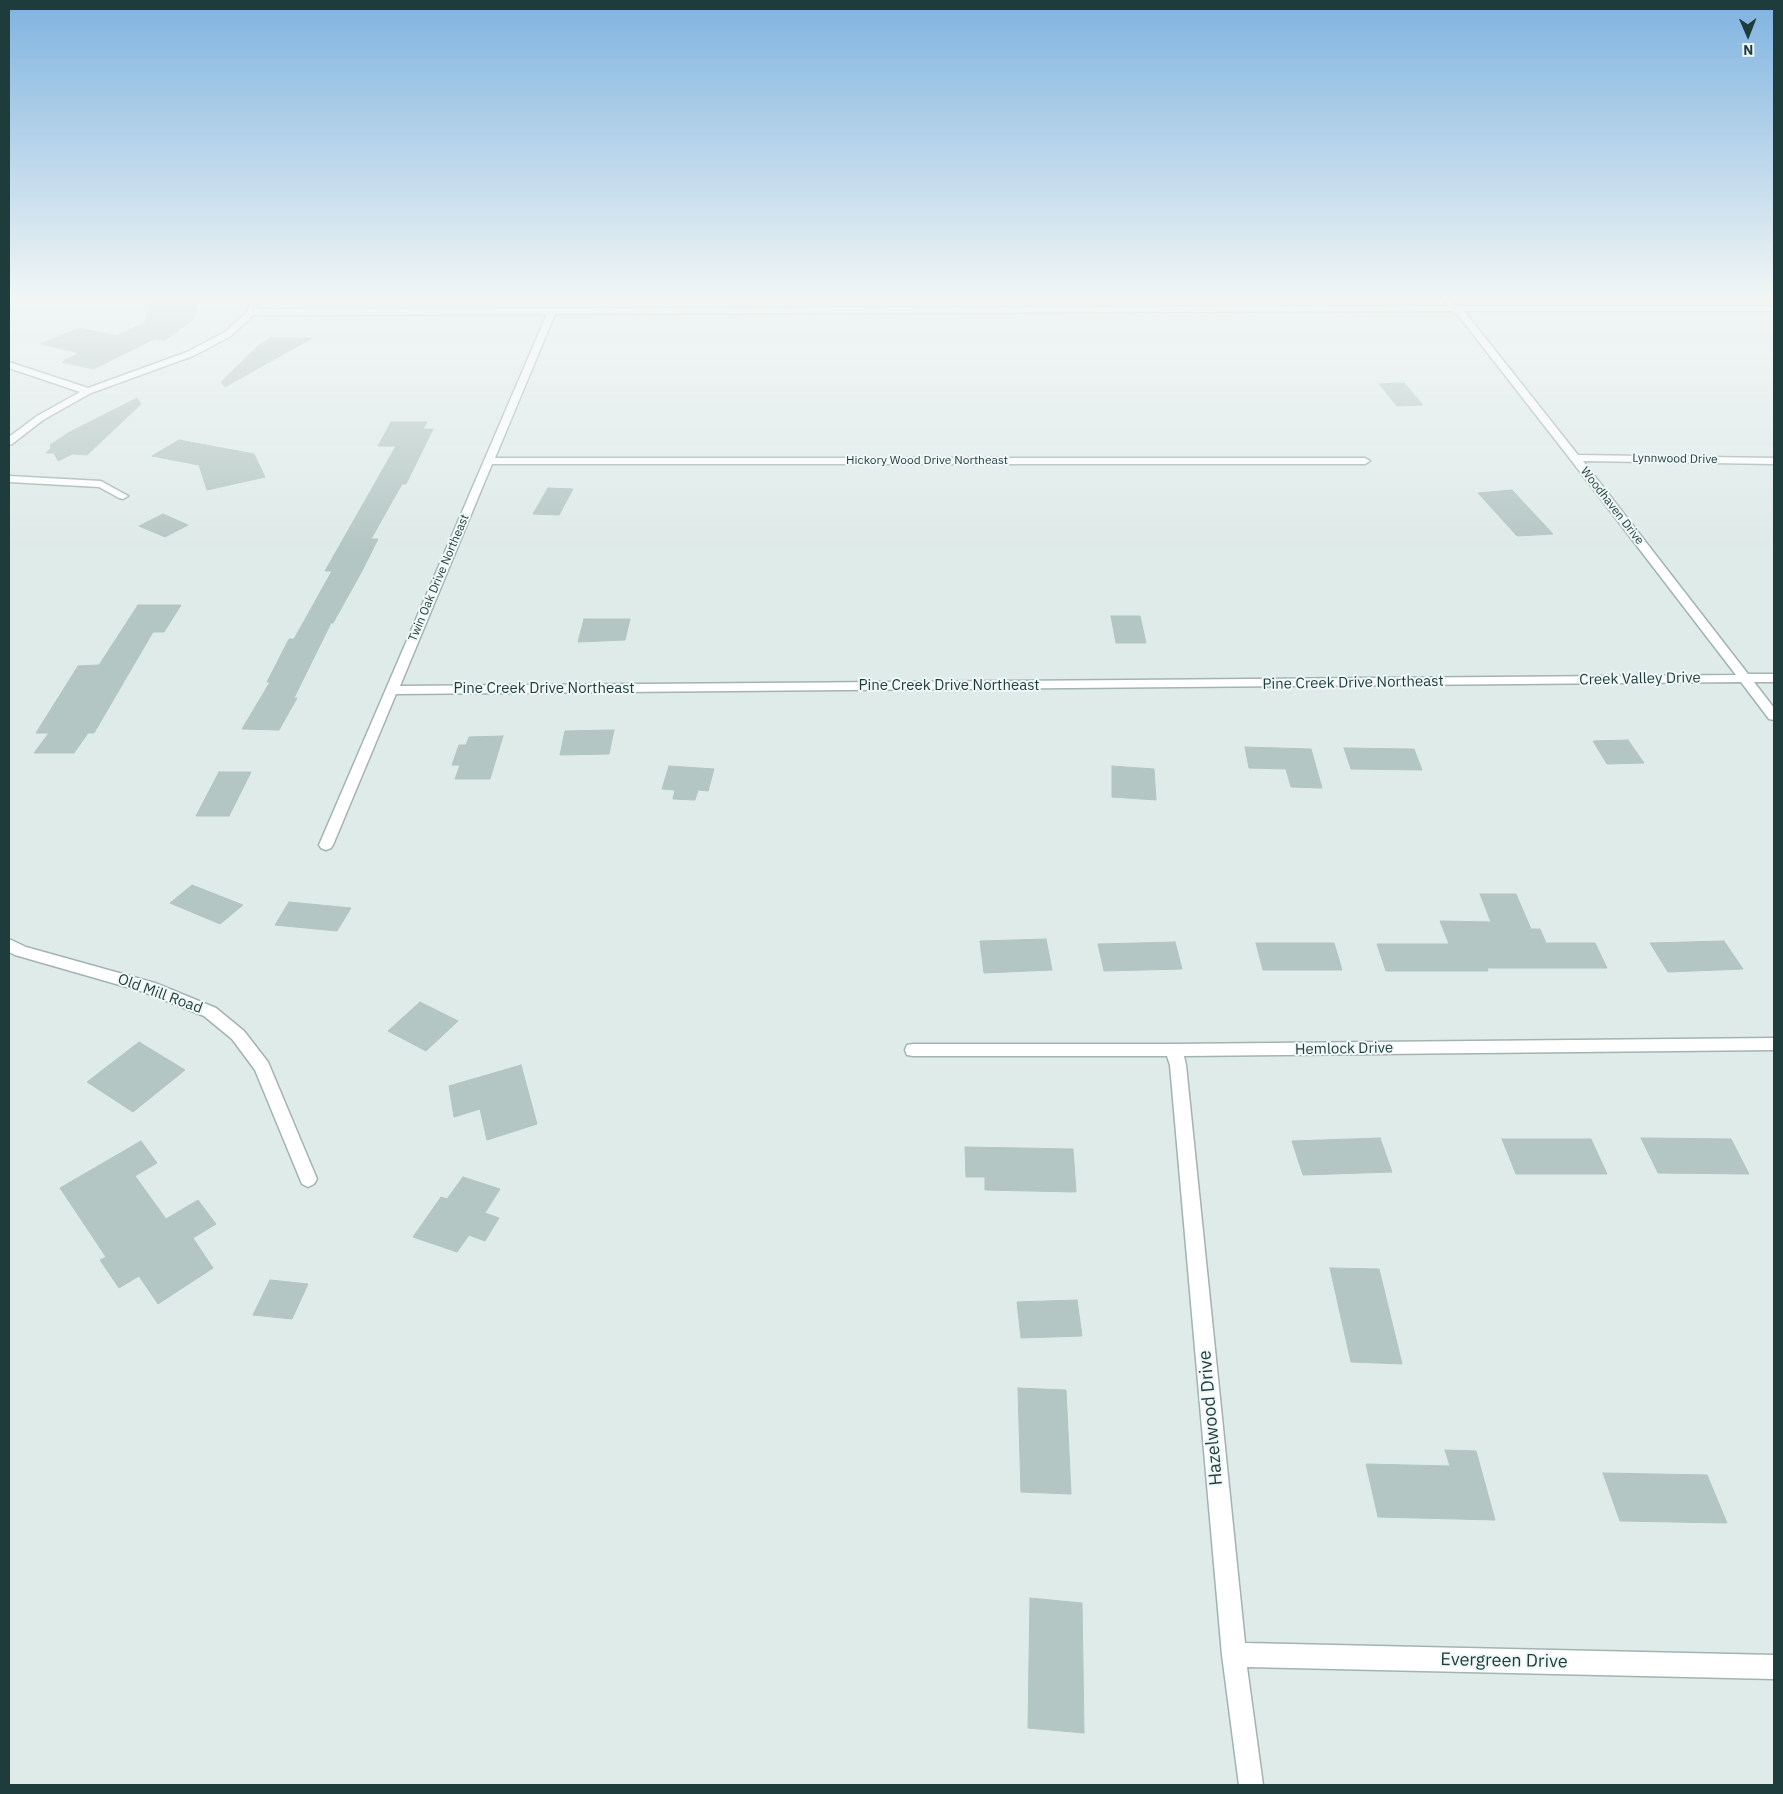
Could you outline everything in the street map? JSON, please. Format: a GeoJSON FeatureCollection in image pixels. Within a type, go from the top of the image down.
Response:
{"type":"FeatureCollection","features":[{"type":"Feature","properties":{"kind":"street"},"geometry":{"type":"LineString","coordinates":[[60,382],[88,391]]}},
{"type":"Feature","properties":{"kind":"street"},"geometry":{"type":"LineString","coordinates":[[9,442],[40,418],[88,391],[112,382]]}},
{"type":"Feature","properties":{"kind":"street","name":"Twin Oak Drive Northeast"},"geometry":{"type":"LineString","coordinates":[[326,845],[522,382]]}},
{"type":"Feature","properties":{"kind":"street","name":"Woodhaven Drive"},"geometry":{"type":"LineString","coordinates":[[1515,382],[1774,716]]}},
{"type":"Feature","properties":{"kind":"street","name":"Lynnwood Drive"},"geometry":{"type":"LineString","coordinates":[[1575,458],[1774,461]]}},
{"type":"Feature","properties":{"kind":"street","name":"Hickory Wood Drive Northeast"},"geometry":{"type":"LineString","coordinates":[[488,461],[1365,461]]}},
{"type":"Feature","properties":{"kind":"street"},"geometry":{"type":"LineString","coordinates":[[9,479],[101,484],[123,496]]}},
{"type":"Feature","properties":{"kind":"street","name":"Creek Valley Drive"},"geometry":{"type":"LineString","coordinates":[[1506,681],[1774,678]]}},
{"type":"Feature","properties":{"kind":"street","name":"Pine Creek Drive Northeast"},"geometry":{"type":"LineString","coordinates":[[392,690],[1506,681]]}},
{"type":"Feature","properties":{"kind":"street","name":"Old Mill Road"},"geometry":{"type":"LineString","coordinates":[[9,945],[20,951],[149,987],[210,1012],[238,1035],[262,1067],[308,1179]]}},
{"type":"Feature","properties":{"kind":"street","name":"Hemlock Drive"},"geometry":{"type":"LineString","coordinates":[[913,1050],[1173,1050],[1774,1044]]}},
{"type":"Feature","properties":{"kind":"street","name":"Hazelwood Drive"},"geometry":{"type":"LineString","coordinates":[[1173,1050],[1178,1075],[1234,1655],[1251,1785]]}},
{"type":"Feature","properties":{"kind":"street","name":"Evergreen Drive"},"geometry":{"type":"LineString","coordinates":[[1234,1655],[1774,1667]]}},
{"type":"Feature","properties":{"kind":"building"},"geometry":{"type":"Polygon","coordinates":[[[221,382],[234,382],[225,387],[221,382]]]}},
{"type":"Feature","properties":{"kind":"building"},"geometry":{"type":"Polygon","coordinates":[[[1404,383],[1423,405],[1397,406],[1379,384],[1404,383]]]}},
{"type":"Feature","properties":{"kind":"building"},"geometry":{"type":"Polygon","coordinates":[[[137,398],[141,404],[87,455],[72,454],[58,461],[54,453],[46,453],[51,448],[50,445],[68,433],[137,398]]]}},
{"type":"Feature","properties":{"kind":"building"},"geometry":{"type":"Polygon","coordinates":[[[391,422],[427,422],[423,429],[433,429],[406,484],[402,484],[371,539],[378,539],[333,623],[331,623],[294,698],[297,698],[279,730],[242,729],[270,682],[267,682],[289,639],[294,639],[332,571],[325,571],[396,446],[378,446],[391,422]]]}},
{"type":"Feature","properties":{"kind":"building"},"geometry":{"type":"Polygon","coordinates":[[[179,440],[254,454],[265,477],[207,490],[199,465],[152,456],[179,440]]]}},
{"type":"Feature","properties":{"kind":"building"},"geometry":{"type":"Polygon","coordinates":[[[548,488],[573,489],[559,515],[533,514],[548,488]]]}},
{"type":"Feature","properties":{"kind":"building"},"geometry":{"type":"Polygon","coordinates":[[[1512,490],[1553,534],[1517,536],[1478,493],[1512,490]]]}},
{"type":"Feature","properties":{"kind":"building"},"geometry":{"type":"Polygon","coordinates":[[[163,514],[188,525],[165,537],[139,526],[163,514]]]}},
{"type":"Feature","properties":{"kind":"building"},"geometry":{"type":"Polygon","coordinates":[[[138,605],[181,605],[164,632],[153,632],[94,733],[88,733],[74,753],[34,753],[49,733],[36,733],[78,666],[99,665],[138,605]]]}},
{"type":"Feature","properties":{"kind":"building"},"geometry":{"type":"Polygon","coordinates":[[[1111,616],[1140,616],[1146,643],[1116,643],[1111,616]]]}},
{"type":"Feature","properties":{"kind":"building"},"geometry":{"type":"Polygon","coordinates":[[[584,619],[630,619],[625,640],[578,642],[584,619]]]}},
{"type":"Feature","properties":{"kind":"building"},"geometry":{"type":"Polygon","coordinates":[[[614,730],[609,754],[560,755],[565,731],[614,730]]]}},
{"type":"Feature","properties":{"kind":"building"},"geometry":{"type":"Polygon","coordinates":[[[503,736],[490,779],[455,779],[460,765],[452,765],[459,745],[466,745],[469,737],[503,736]]]}},
{"type":"Feature","properties":{"kind":"building"},"geometry":{"type":"Polygon","coordinates":[[[1628,740],[1644,763],[1607,764],[1593,741],[1628,740]]]}},
{"type":"Feature","properties":{"kind":"building"},"geometry":{"type":"Polygon","coordinates":[[[1245,747],[1311,749],[1322,788],[1291,787],[1286,769],[1249,768],[1245,747]]]}},
{"type":"Feature","properties":{"kind":"building"},"geometry":{"type":"Polygon","coordinates":[[[1344,748],[1414,749],[1422,770],[1351,769],[1344,748]]]}},
{"type":"Feature","properties":{"kind":"building"},"geometry":{"type":"Polygon","coordinates":[[[669,766],[714,769],[708,791],[698,790],[695,800],[673,799],[675,790],[662,789],[669,766]]]}},
{"type":"Feature","properties":{"kind":"building"},"geometry":{"type":"Polygon","coordinates":[[[1112,766],[1154,769],[1156,800],[1112,797],[1112,766]]]}},
{"type":"Feature","properties":{"kind":"building"},"geometry":{"type":"Polygon","coordinates":[[[219,772],[251,772],[229,816],[196,816],[219,772]]]}},
{"type":"Feature","properties":{"kind":"building"},"geometry":{"type":"Polygon","coordinates":[[[192,885],[243,905],[220,924],[170,903],[192,885]]]}},
{"type":"Feature","properties":{"kind":"building"},"geometry":{"type":"Polygon","coordinates":[[[1480,894],[1516,894],[1531,929],[1540,929],[1546,943],[1595,943],[1607,968],[1487,968],[1488,971],[1386,971],[1377,944],[1449,944],[1440,921],[1491,922],[1480,894]]]}},
{"type":"Feature","properties":{"kind":"building"},"geometry":{"type":"Polygon","coordinates":[[[289,902],[351,908],[337,931],[275,925],[289,902]]]}},
{"type":"Feature","properties":{"kind":"building"},"geometry":{"type":"Polygon","coordinates":[[[1046,939],[1052,970],[984,973],[980,941],[1046,939]]]}},
{"type":"Feature","properties":{"kind":"building"},"geometry":{"type":"Polygon","coordinates":[[[1724,941],[1743,969],[1668,972],[1650,943],[1724,941]]]}},
{"type":"Feature","properties":{"kind":"building"},"geometry":{"type":"Polygon","coordinates":[[[1175,942],[1182,969],[1104,971],[1098,944],[1175,942]]]}},
{"type":"Feature","properties":{"kind":"building"},"geometry":{"type":"Polygon","coordinates":[[[1256,943],[1334,943],[1342,970],[1263,970],[1256,943]]]}},
{"type":"Feature","properties":{"kind":"building"},"geometry":{"type":"Polygon","coordinates":[[[420,1002],[458,1021],[426,1051],[388,1031],[420,1002]]]}},
{"type":"Feature","properties":{"kind":"building"},"geometry":{"type":"Polygon","coordinates":[[[139,1042],[185,1070],[133,1112],[87,1082],[139,1042]]]}},
{"type":"Feature","properties":{"kind":"building"},"geometry":{"type":"Polygon","coordinates":[[[521,1065],[537,1124],[487,1140],[480,1109],[454,1117],[449,1086],[521,1065]]]}},
{"type":"Feature","properties":{"kind":"building"},"geometry":{"type":"Polygon","coordinates":[[[1380,1138],[1392,1172],[1303,1175],[1292,1141],[1380,1138]]]}},
{"type":"Feature","properties":{"kind":"building"},"geometry":{"type":"Polygon","coordinates":[[[1641,1138],[1731,1139],[1749,1174],[1658,1173],[1641,1138]]]}},
{"type":"Feature","properties":{"kind":"building"},"geometry":{"type":"Polygon","coordinates":[[[1502,1139],[1591,1139],[1607,1174],[1516,1174],[1502,1139]]]}},
{"type":"Feature","properties":{"kind":"building"},"geometry":{"type":"Polygon","coordinates":[[[141,1141],[157,1163],[135,1176],[166,1219],[198,1200],[216,1224],[193,1238],[213,1268],[158,1304],[139,1276],[119,1288],[100,1260],[106,1257],[60,1188],[141,1141]]]}},
{"type":"Feature","properties":{"kind":"building"},"geometry":{"type":"Polygon","coordinates":[[[965,1147],[1073,1149],[1076,1192],[985,1190],[985,1177],[966,1177],[965,1147]]]}},
{"type":"Feature","properties":{"kind":"building"},"geometry":{"type":"Polygon","coordinates":[[[463,1177],[500,1189],[485,1213],[499,1218],[485,1241],[469,1235],[457,1252],[413,1237],[441,1197],[447,1199],[463,1177]]]}},
{"type":"Feature","properties":{"kind":"building"},"geometry":{"type":"Polygon","coordinates":[[[1330,1268],[1379,1269],[1402,1364],[1351,1362],[1330,1268]]]}},
{"type":"Feature","properties":{"kind":"building"},"geometry":{"type":"Polygon","coordinates":[[[270,1280],[308,1284],[292,1319],[253,1315],[270,1280]]]}},
{"type":"Feature","properties":{"kind":"building"},"geometry":{"type":"Polygon","coordinates":[[[1077,1300],[1082,1336],[1021,1338],[1017,1302],[1077,1300]]]}},
{"type":"Feature","properties":{"kind":"building"},"geometry":{"type":"Polygon","coordinates":[[[1018,1388],[1066,1390],[1071,1494],[1021,1492],[1018,1388]]]}},
{"type":"Feature","properties":{"kind":"building"},"geometry":{"type":"Polygon","coordinates":[[[1445,1450],[1476,1451],[1495,1520],[1378,1517],[1366,1464],[1450,1466],[1445,1450]]]}},
{"type":"Feature","properties":{"kind":"building"},"geometry":{"type":"Polygon","coordinates":[[[1603,1473],[1707,1475],[1727,1523],[1620,1521],[1603,1473]]]}},
{"type":"Feature","properties":{"kind":"building"},"geometry":{"type":"Polygon","coordinates":[[[1030,1598],[1082,1603],[1084,1733],[1028,1728],[1030,1598]]]}}]}
